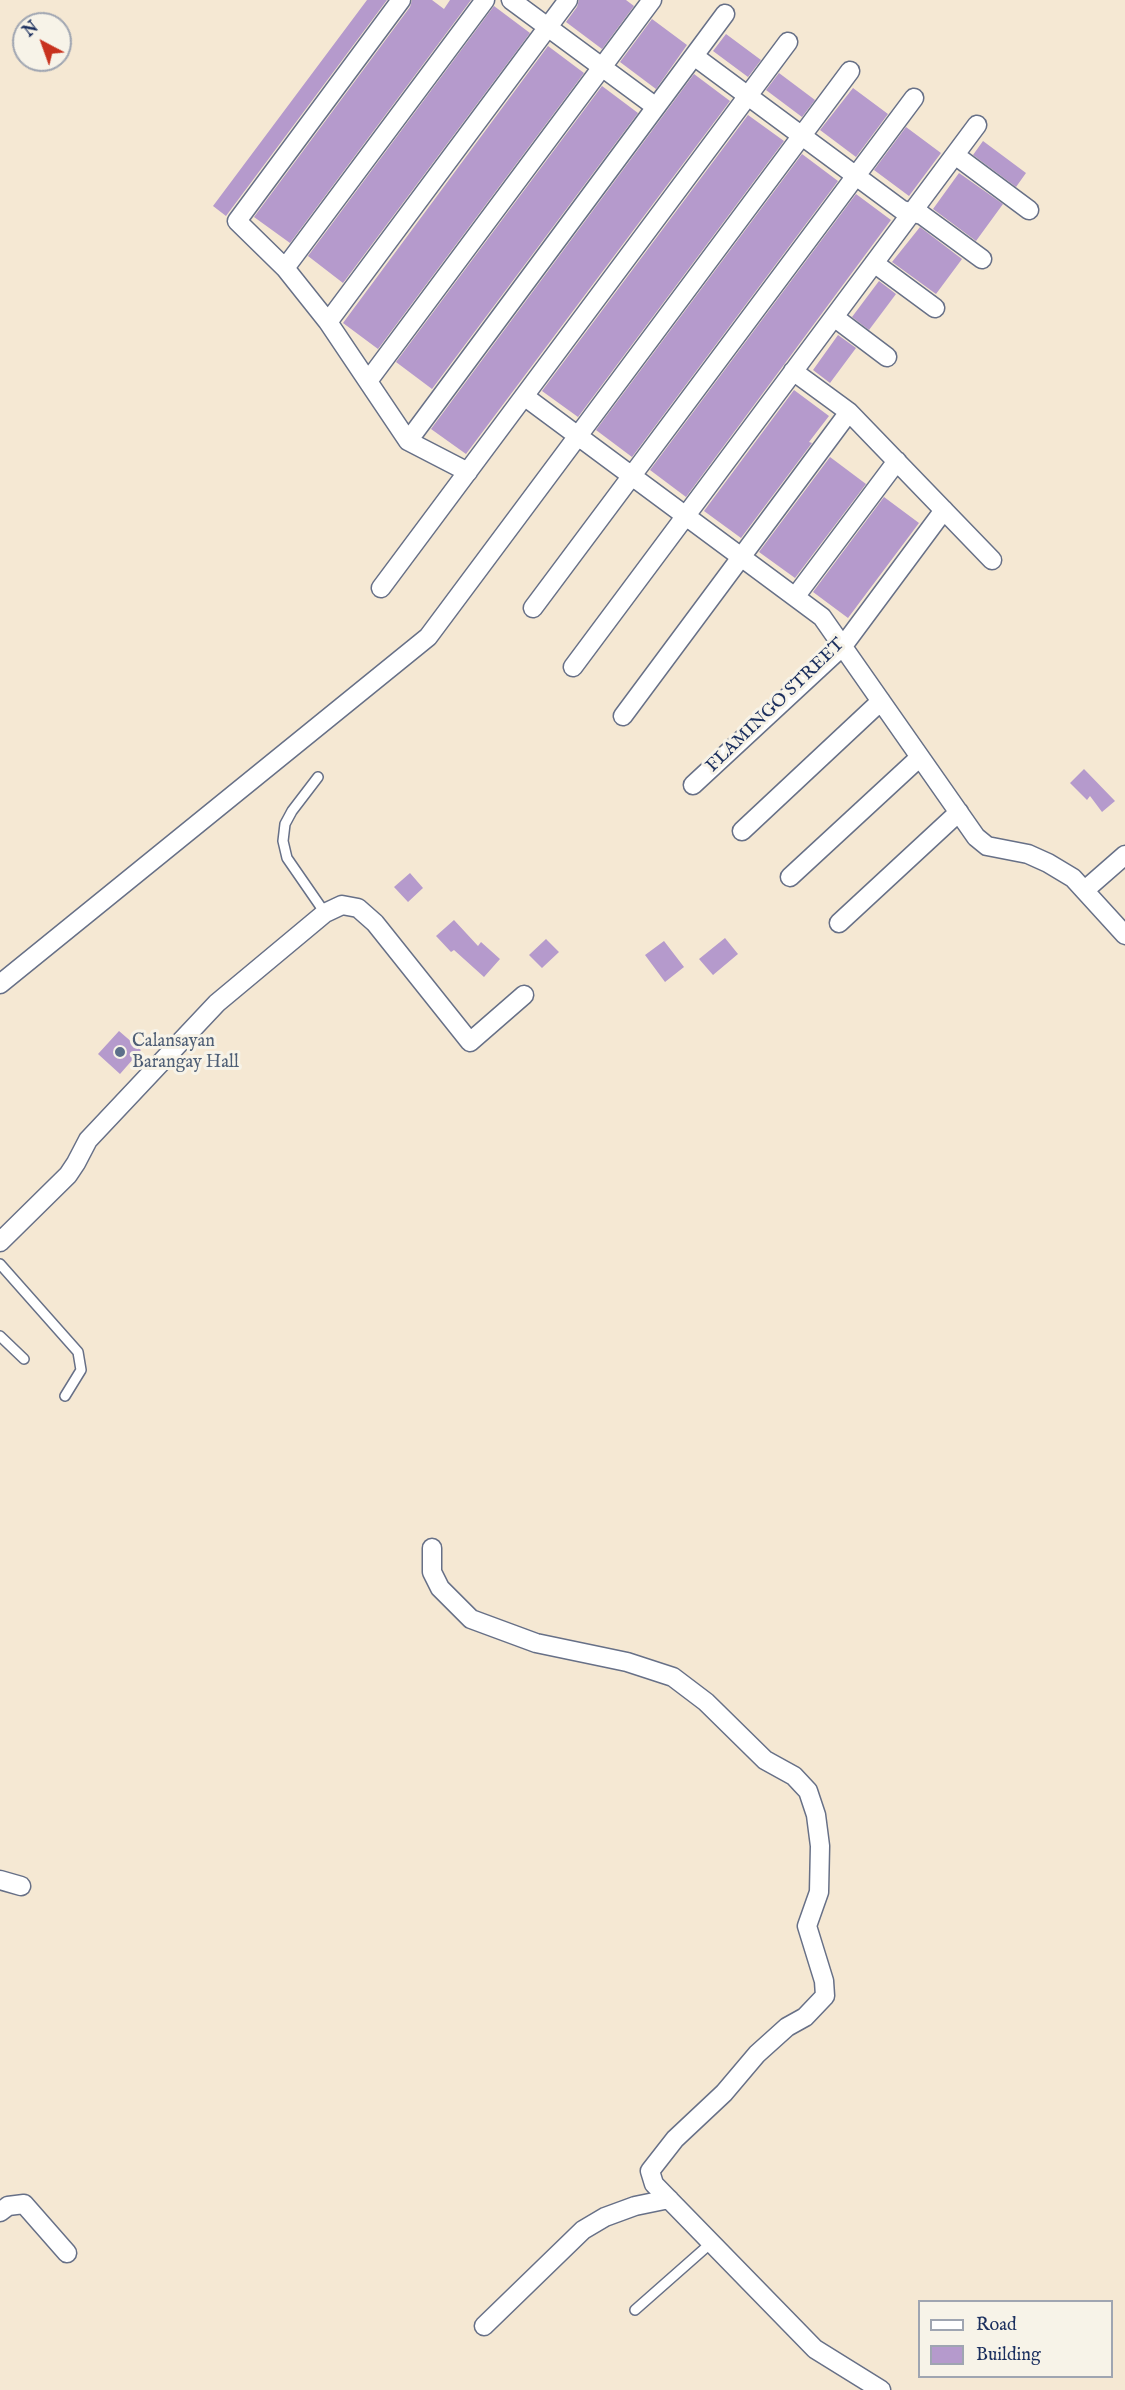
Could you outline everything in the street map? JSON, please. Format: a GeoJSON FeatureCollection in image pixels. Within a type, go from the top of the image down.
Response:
{"type":"FeatureCollection","features":[{"type":"Feature","properties":{"kind":"street"},"geometry":{"type":"LineString","coordinates":[[401,0],[237,221],[285,268],[328,322],[408,441],[468,472]]}},
{"type":"Feature","properties":{"kind":"street"},"geometry":{"type":"LineString","coordinates":[[285,268],[485,0]]}},
{"type":"Feature","properties":{"kind":"street"},"geometry":{"type":"LineString","coordinates":[[511,0],[656,107]]}},
{"type":"Feature","properties":{"kind":"street"},"geometry":{"type":"LineString","coordinates":[[328,322],[568,0]]}},
{"type":"Feature","properties":{"kind":"street"},"geometry":{"type":"LineString","coordinates":[[368,381],[652,0]]}},
{"type":"Feature","properties":{"kind":"street"},"geometry":{"type":"LineString","coordinates":[[408,441],[726,14]]}},
{"type":"Feature","properties":{"kind":"street"},"geometry":{"type":"LineString","coordinates":[[381,588],[788,42]]}},
{"type":"Feature","properties":{"kind":"street"},"geometry":{"type":"LineString","coordinates":[[694,56],[902,210],[922,215],[982,259]]}},
{"type":"Feature","properties":{"kind":"street"},"geometry":{"type":"LineString","coordinates":[[0,984],[428,637],[850,71]]}},
{"type":"Feature","properties":{"kind":"street"},"geometry":{"type":"LineString","coordinates":[[533,608],[914,98]]}},
{"type":"Feature","properties":{"kind":"street"},"geometry":{"type":"LineString","coordinates":[[573,667],[977,126]]}},
{"type":"Feature","properties":{"kind":"street"},"geometry":{"type":"LineString","coordinates":[[955,155],[1029,210]]}},
{"type":"Feature","properties":{"kind":"street"},"geometry":{"type":"LineString","coordinates":[[874,263],[935,308]]}},
{"type":"Feature","properties":{"kind":"street"},"geometry":{"type":"LineString","coordinates":[[834,317],[887,357]]}},
{"type":"Feature","properties":{"kind":"street"},"geometry":{"type":"LineString","coordinates":[[794,371],[849,412],[992,560]]}},
{"type":"Feature","properties":{"kind":"street"},"geometry":{"type":"LineString","coordinates":[[524,396],[822,617],[983,843],[1028,854],[1073,878],[1125,934]]}},
{"type":"Feature","properties":{"kind":"street"},"geometry":{"type":"LineString","coordinates":[[623,716],[849,412]]}},
{"type":"Feature","properties":{"kind":"street"},"geometry":{"type":"LineString","coordinates":[[795,597],[897,461]]}},
{"type":"Feature","properties":{"kind":"street","name":"FLAMINGO STREET"},"geometry":{"type":"LineString","coordinates":[[693,785],[843,646],[944,510]]}},
{"type":"Feature","properties":{"kind":"street"},"geometry":{"type":"LineString","coordinates":[[742,831],[881,702]]}},
{"type":"Feature","properties":{"kind":"street"},"geometry":{"type":"LineString","coordinates":[[790,878],[920,757]]}},
{"type":"Feature","properties":{"kind":"street"},"geometry":{"type":"LineString","coordinates":[[839,924],[959,812]]}},
{"type":"Feature","properties":{"kind":"street"},"geometry":{"type":"LineString","coordinates":[[1085,890],[1125,855]]}},
{"type":"Feature","properties":{"kind":"street"},"geometry":{"type":"LineString","coordinates":[[0,1242],[68,1175],[88,1140],[217,1003],[325,913],[342,906],[358,908],[375,923],[470,1042],[525,995]]}},
{"type":"Feature","properties":{"kind":"street"},"geometry":{"type":"LineString","coordinates":[[432,1548],[432,1572],[440,1588],[471,1619],[536,1643],[627,1662],[673,1677],[706,1702],[765,1760],[794,1776],[808,1791],[816,1815],[820,1846],[819,1892],[807,1926],[824,1981],[825,1996],[805,2017],[787,2028],[757,2054],[724,2093],[675,2139],[650,2171],[654,2184],[814,2349],[881,2390]]}},
{"type":"Feature","properties":{"kind":"street"},"geometry":{"type":"LineString","coordinates":[[0,1880],[21,1886]]}},
{"type":"Feature","properties":{"kind":"street"},"geometry":{"type":"LineString","coordinates":[[484,2326],[583,2230],[605,2217],[635,2206],[669,2199]]}},
{"type":"Feature","properties":{"kind":"street"},"geometry":{"type":"LineString","coordinates":[[0,2212],[8,2206],[24,2204],[67,2253]]}},
{"type":"Feature","properties":{"kind":"lane"},"geometry":{"type":"LineString","coordinates":[[318,777],[292,811],[285,824],[283,841],[287,858],[325,913]]}},
{"type":"Feature","properties":{"kind":"lane"},"geometry":{"type":"LineString","coordinates":[[0,1264],[78,1352],[81,1370],[65,1396]]}},
{"type":"Feature","properties":{"kind":"lane"},"geometry":{"type":"LineString","coordinates":[[0,1336],[24,1359]]}},
{"type":"Feature","properties":{"kind":"lane"},"geometry":{"type":"LineString","coordinates":[[635,2310],[711,2243]]}},
{"type":"Feature","properties":{"kind":"building"},"geometry":{"type":"Polygon","coordinates":[[[367,0],[387,0],[226,216],[213,206],[367,0]]]}},
{"type":"Feature","properties":{"kind":"building"},"geometry":{"type":"Polygon","coordinates":[[[412,0],[432,0],[444,9],[450,0],[471,0],[290,243],[254,217],[410,7],[412,0]]]}},
{"type":"Feature","properties":{"kind":"building"},"geometry":{"type":"Polygon","coordinates":[[[579,0],[626,0],[634,6],[602,49],[566,22],[577,7],[579,0]]]}},
{"type":"Feature","properties":{"kind":"building"},"geometry":{"type":"Polygon","coordinates":[[[494,6],[530,33],[343,283],[308,256],[494,6]]]}},
{"type":"Feature","properties":{"kind":"building"},"geometry":{"type":"Polygon","coordinates":[[[652,19],[687,45],[656,89],[620,62],[652,19]]]}},
{"type":"Feature","properties":{"kind":"building"},"geometry":{"type":"Polygon","coordinates":[[[726,34],[761,60],[748,77],[713,51],[726,34]]]}},
{"type":"Feature","properties":{"kind":"building"},"geometry":{"type":"Polygon","coordinates":[[[548,46],[584,73],[378,349],[343,323],[548,46]]]}},
{"type":"Feature","properties":{"kind":"building"},"geometry":{"type":"Polygon","coordinates":[[[779,73],[815,100],[802,117],[766,90],[779,73]]]}},
{"type":"Feature","properties":{"kind":"building"},"geometry":{"type":"Polygon","coordinates":[[[694,74],[730,101],[466,454],[431,429],[694,74]]]}},
{"type":"Feature","properties":{"kind":"building"},"geometry":{"type":"Polygon","coordinates":[[[602,86],[638,113],[432,389],[396,362],[602,86]]]}},
{"type":"Feature","properties":{"kind":"building"},"geometry":{"type":"Polygon","coordinates":[[[853,88],[888,114],[856,157],[820,130],[853,88]]]}},
{"type":"Feature","properties":{"kind":"building"},"geometry":{"type":"Polygon","coordinates":[[[748,115],[784,141],[578,417],[542,391],[748,115]]]}},
{"type":"Feature","properties":{"kind":"building"},"geometry":{"type":"Polygon","coordinates":[[[906,127],[941,153],[909,196],[874,170],[906,127]]]}},
{"type":"Feature","properties":{"kind":"building"},"geometry":{"type":"Polygon","coordinates":[[[983,141],[1026,173],[1016,187],[973,155],[983,141]]]}},
{"type":"Feature","properties":{"kind":"building"},"geometry":{"type":"Polygon","coordinates":[[[802,154],[838,181],[632,457],[596,430],[802,154]]]}},
{"type":"Feature","properties":{"kind":"building"},"geometry":{"type":"Polygon","coordinates":[[[959,173],[1003,204],[976,241],[933,209],[959,173]]]}},
{"type":"Feature","properties":{"kind":"building"},"geometry":{"type":"Polygon","coordinates":[[[856,194],[891,220],[686,497],[650,470],[856,194]]]}},
{"type":"Feature","properties":{"kind":"building"},"geometry":{"type":"Polygon","coordinates":[[[920,227],[962,259],[936,294],[892,262],[920,227]]]}},
{"type":"Feature","properties":{"kind":"building"},"geometry":{"type":"Polygon","coordinates":[[[879,281],[896,294],[869,330],[852,317],[879,281]]]}},
{"type":"Feature","properties":{"kind":"building"},"geometry":{"type":"Polygon","coordinates":[[[838,335],[856,348],[830,383],[813,370],[838,335]]]}},
{"type":"Feature","properties":{"kind":"building"},"geometry":{"type":"Polygon","coordinates":[[[794,390],[829,416],[809,442],[812,443],[741,538],[704,511],[794,390]]]}},
{"type":"Feature","properties":{"kind":"building"},"geometry":{"type":"Polygon","coordinates":[[[830,457],[866,484],[795,578],[759,552],[830,457]]]}},
{"type":"Feature","properties":{"kind":"building"},"geometry":{"type":"Polygon","coordinates":[[[884,497],[919,523],[848,618],[813,592],[884,497]]]}},
{"type":"Feature","properties":{"kind":"building"},"geometry":{"type":"Polygon","coordinates":[[[1084,769],[1115,801],[1102,812],[1090,796],[1087,800],[1070,783],[1084,769]]]}},
{"type":"Feature","properties":{"kind":"building"},"geometry":{"type":"Polygon","coordinates":[[[410,873],[423,888],[408,902],[394,887],[410,873]]]}},
{"type":"Feature","properties":{"kind":"building"},"geometry":{"type":"Polygon","coordinates":[[[454,920],[478,946],[481,942],[500,959],[484,977],[454,950],[451,952],[436,936],[454,920]]]}},
{"type":"Feature","properties":{"kind":"building"},"geometry":{"type":"Polygon","coordinates":[[[725,938],[738,954],[713,975],[699,959],[725,938]]]}},
{"type":"Feature","properties":{"kind":"building"},"geometry":{"type":"Polygon","coordinates":[[[546,939],[559,952],[542,968],[529,955],[546,939]]]}},
{"type":"Feature","properties":{"kind":"building"},"geometry":{"type":"Polygon","coordinates":[[[664,941],[684,967],[665,982],[645,955],[664,941]]]}},
{"type":"Feature","properties":{"kind":"building","name":"Calansayan Barangay Hall"},"geometry":{"type":"Polygon","coordinates":[[[119,1031],[141,1050],[120,1074],[98,1054],[119,1031]]]}},
{"type":"Feature","properties":{"kind":"place","name":"Calansayan Barangay Hall"},"geometry":{"type":"Point","coordinates":[120,1052]}}]}
